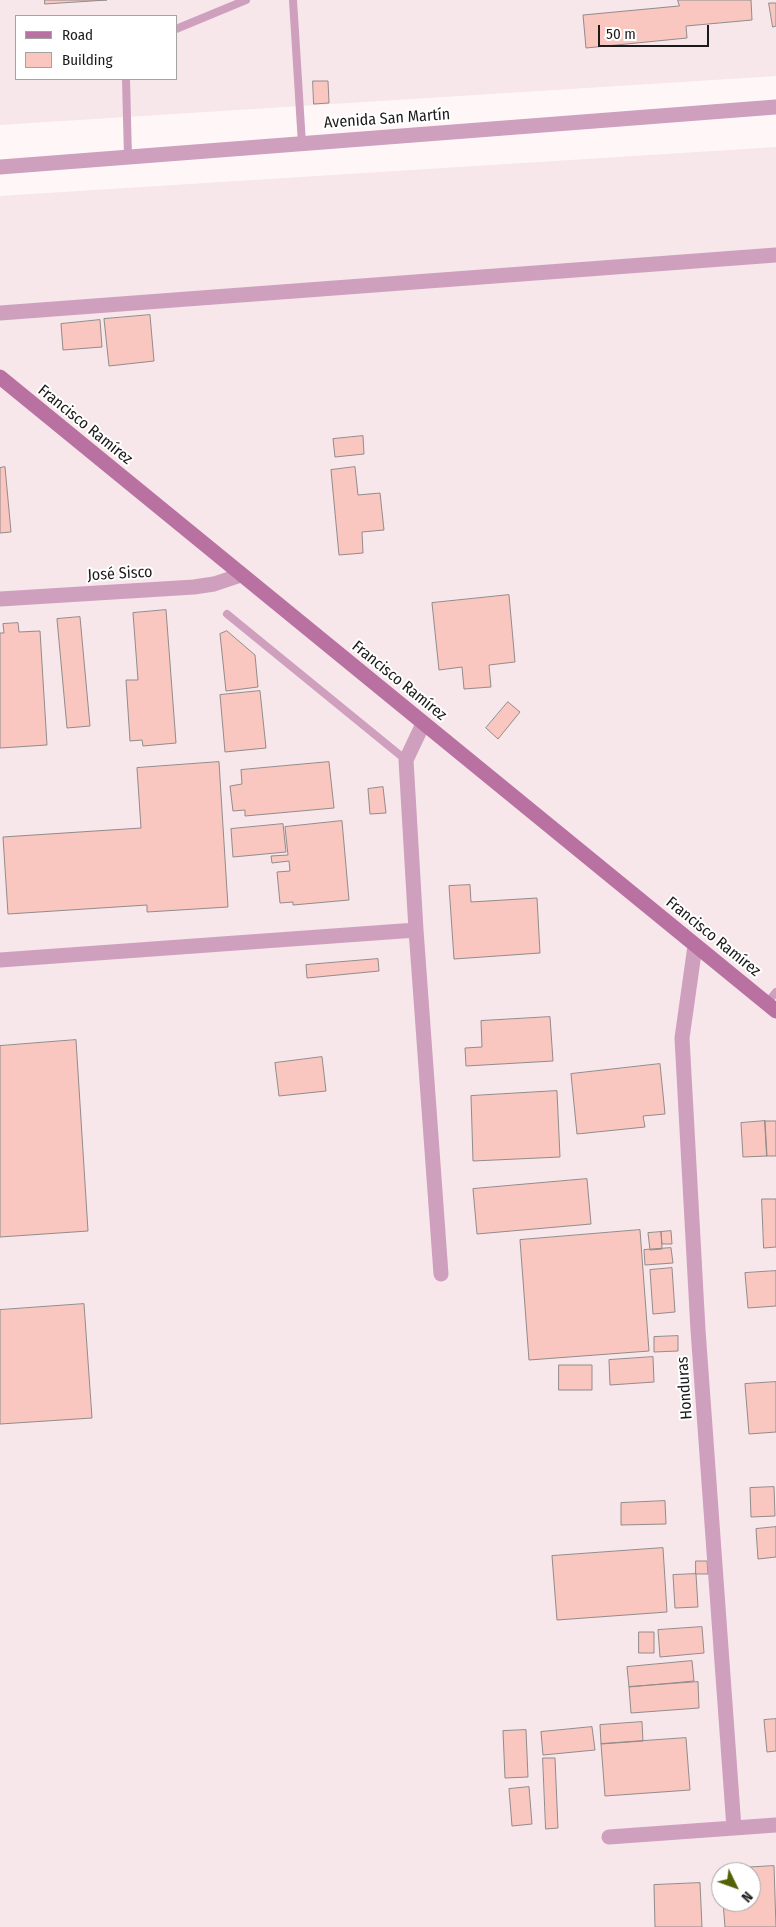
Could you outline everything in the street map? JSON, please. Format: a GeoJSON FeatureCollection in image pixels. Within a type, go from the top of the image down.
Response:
{"type":"FeatureCollection","features":[{"type":"Feature","properties":{"kind":"street","name":"Avenida San Martín"},"geometry":{"type":"LineString","coordinates":[[0,167],[776,107]]}},
{"type":"Feature","properties":{"kind":"street"},"geometry":{"type":"LineString","coordinates":[[0,313],[776,255]]}},
{"type":"Feature","properties":{"kind":"street","name":"Francisco Ramírez"},"geometry":{"type":"LineString","coordinates":[[0,377],[695,946],[773,1002]]}},
{"type":"Feature","properties":{"kind":"street","name":"José Sisco"},"geometry":{"type":"LineString","coordinates":[[0,598],[194,587],[214,584],[241,575]]}},
{"type":"Feature","properties":{"kind":"street"},"geometry":{"type":"LineString","coordinates":[[423,724],[406,760],[416,930],[441,1274]]}},
{"type":"Feature","properties":{"kind":"street"},"geometry":{"type":"LineString","coordinates":[[0,960],[416,930]]}},
{"type":"Feature","properties":{"kind":"street","name":"Honduras"},"geometry":{"type":"LineString","coordinates":[[695,946],[682,1038],[698,1330],[734,1828]]}},
{"type":"Feature","properties":{"kind":"street"},"geometry":{"type":"LineString","coordinates":[[609,1837],[776,1825]]}},
{"type":"Feature","properties":{"kind":"lane"},"geometry":{"type":"LineString","coordinates":[[178,29],[246,0]]}},
{"type":"Feature","properties":{"kind":"lane"},"geometry":{"type":"LineString","coordinates":[[293,0],[302,144]]}},
{"type":"Feature","properties":{"kind":"lane"},"geometry":{"type":"LineString","coordinates":[[126,80],[128,157]]}},
{"type":"Feature","properties":{"kind":"lane"},"geometry":{"type":"LineString","coordinates":[[227,614],[406,760]]}},
{"type":"Feature","properties":{"kind":"shaded area"},"geometry":{"type":"Polygon","coordinates":[[[0,0],[776,0],[776,76],[0,125],[0,0]]]}},
{"type":"Feature","properties":{"kind":"shaded area"},"geometry":{"type":"Polygon","coordinates":[[[776,147],[776,1927],[0,1927],[0,196],[776,147]]]}},
{"type":"Feature","properties":{"kind":"building"},"geometry":{"type":"Polygon","coordinates":[[[45,0],[107,0],[45,4],[45,0]]]}},
{"type":"Feature","properties":{"kind":"building"},"geometry":{"type":"Polygon","coordinates":[[[678,0],[751,0],[752,20],[686,26],[687,38],[586,48],[583,15],[679,6],[678,0]]]}},
{"type":"Feature","properties":{"kind":"building"},"geometry":{"type":"Polygon","coordinates":[[[769,3],[776,3],[776,26],[773,27],[769,3]]]}},
{"type":"Feature","properties":{"kind":"building"},"geometry":{"type":"Polygon","coordinates":[[[313,81],[328,81],[329,103],[314,104],[313,81]]]}},
{"type":"Feature","properties":{"kind":"building"},"geometry":{"type":"Polygon","coordinates":[[[150,315],[154,361],[109,366],[104,319],[150,315]]]}},
{"type":"Feature","properties":{"kind":"building"},"geometry":{"type":"Polygon","coordinates":[[[100,320],[102,347],[63,350],[61,324],[100,320]]]}},
{"type":"Feature","properties":{"kind":"building"},"geometry":{"type":"Polygon","coordinates":[[[363,436],[364,454],[335,457],[333,439],[363,436]]]}},
{"type":"Feature","properties":{"kind":"building"},"geometry":{"type":"Polygon","coordinates":[[[5,467],[11,532],[0,533],[0,468],[5,467]]]}},
{"type":"Feature","properties":{"kind":"building"},"geometry":{"type":"Polygon","coordinates":[[[355,467],[358,495],[380,493],[384,530],[362,532],[363,553],[339,555],[331,470],[355,467]]]}},
{"type":"Feature","properties":{"kind":"building"},"geometry":{"type":"Polygon","coordinates":[[[509,595],[515,662],[489,665],[491,687],[464,689],[462,667],[439,670],[432,603],[509,595]]]}},
{"type":"Feature","properties":{"kind":"building"},"geometry":{"type":"Polygon","coordinates":[[[166,610],[176,743],[143,746],[142,740],[130,741],[126,680],[138,680],[133,613],[166,610]]]}},
{"type":"Feature","properties":{"kind":"building"},"geometry":{"type":"Polygon","coordinates":[[[80,617],[90,726],[67,728],[57,619],[80,617]]]}},
{"type":"Feature","properties":{"kind":"building"},"geometry":{"type":"Polygon","coordinates":[[[18,623],[19,632],[40,631],[47,745],[0,748],[0,633],[4,633],[3,624],[18,623]]]}},
{"type":"Feature","properties":{"kind":"building"},"geometry":{"type":"Polygon","coordinates":[[[227,631],[255,655],[258,687],[226,691],[220,634],[227,631]]]}},
{"type":"Feature","properties":{"kind":"building"},"geometry":{"type":"Polygon","coordinates":[[[260,691],[266,748],[225,752],[220,695],[260,691]]]}},
{"type":"Feature","properties":{"kind":"building"},"geometry":{"type":"Polygon","coordinates":[[[508,702],[520,712],[498,739],[486,728],[508,702]]]}},
{"type":"Feature","properties":{"kind":"building"},"geometry":{"type":"Polygon","coordinates":[[[219,762],[228,907],[147,912],[147,905],[8,914],[3,837],[141,828],[137,768],[219,762]]]}},
{"type":"Feature","properties":{"kind":"building"},"geometry":{"type":"Polygon","coordinates":[[[329,762],[334,808],[245,816],[245,810],[233,811],[230,786],[242,784],[241,770],[329,762]]]}},
{"type":"Feature","properties":{"kind":"building"},"geometry":{"type":"Polygon","coordinates":[[[383,787],[386,813],[370,814],[368,789],[383,787]]]}},
{"type":"Feature","properties":{"kind":"building"},"geometry":{"type":"Polygon","coordinates":[[[342,821],[349,900],[293,905],[293,902],[280,903],[277,872],[290,871],[289,861],[272,863],[271,856],[288,855],[285,827],[342,821]]]}},
{"type":"Feature","properties":{"kind":"building"},"geometry":{"type":"Polygon","coordinates":[[[283,824],[286,852],[233,857],[231,829],[283,824]]]}},
{"type":"Feature","properties":{"kind":"building"},"geometry":{"type":"Polygon","coordinates":[[[470,885],[471,902],[537,898],[540,953],[454,959],[449,886],[470,885]]]}},
{"type":"Feature","properties":{"kind":"building"},"geometry":{"type":"Polygon","coordinates":[[[378,959],[379,971],[307,978],[306,965],[378,959]]]}},
{"type":"Feature","properties":{"kind":"building"},"geometry":{"type":"Polygon","coordinates":[[[550,1017],[553,1061],[466,1066],[465,1048],[482,1047],[481,1021],[550,1017]]]}},
{"type":"Feature","properties":{"kind":"building"},"geometry":{"type":"Polygon","coordinates":[[[76,1040],[88,1231],[0,1237],[0,1046],[76,1040]]]}},
{"type":"Feature","properties":{"kind":"building"},"geometry":{"type":"Polygon","coordinates":[[[322,1057],[326,1091],[279,1096],[275,1063],[322,1057]]]}},
{"type":"Feature","properties":{"kind":"building"},"geometry":{"type":"Polygon","coordinates":[[[660,1064],[665,1114],[643,1116],[645,1127],[577,1134],[571,1074],[660,1064]]]}},
{"type":"Feature","properties":{"kind":"building"},"geometry":{"type":"Polygon","coordinates":[[[557,1091],[560,1157],[473,1161],[471,1096],[557,1091]]]}},
{"type":"Feature","properties":{"kind":"building"},"geometry":{"type":"Polygon","coordinates":[[[765,1121],[767,1156],[743,1157],[741,1123],[765,1121]]]}},
{"type":"Feature","properties":{"kind":"building"},"geometry":{"type":"Polygon","coordinates":[[[765,1121],[776,1121],[776,1156],[767,1156],[765,1121]]]}},
{"type":"Feature","properties":{"kind":"building"},"geometry":{"type":"Polygon","coordinates":[[[587,1179],[591,1224],[477,1234],[473,1189],[587,1179]]]}},
{"type":"Feature","properties":{"kind":"building"},"geometry":{"type":"Polygon","coordinates":[[[762,1199],[776,1199],[776,1247],[764,1248],[762,1199]]]}},
{"type":"Feature","properties":{"kind":"building"},"geometry":{"type":"Polygon","coordinates":[[[640,1230],[649,1351],[529,1360],[520,1240],[640,1230]]]}},
{"type":"Feature","properties":{"kind":"building"},"geometry":{"type":"Polygon","coordinates":[[[671,1231],[672,1244],[662,1244],[661,1232],[671,1231]]]}},
{"type":"Feature","properties":{"kind":"building"},"geometry":{"type":"Polygon","coordinates":[[[661,1232],[662,1249],[650,1250],[648,1233],[661,1232]]]}},
{"type":"Feature","properties":{"kind":"building"},"geometry":{"type":"Polygon","coordinates":[[[671,1248],[673,1263],[645,1265],[644,1250],[671,1248]]]}},
{"type":"Feature","properties":{"kind":"building"},"geometry":{"type":"Polygon","coordinates":[[[672,1268],[675,1312],[653,1314],[650,1270],[672,1268]]]}},
{"type":"Feature","properties":{"kind":"building"},"geometry":{"type":"Polygon","coordinates":[[[776,1271],[776,1306],[748,1308],[745,1273],[776,1271]]]}},
{"type":"Feature","properties":{"kind":"building"},"geometry":{"type":"Polygon","coordinates":[[[84,1304],[92,1418],[0,1424],[0,1310],[84,1304]]]}},
{"type":"Feature","properties":{"kind":"building"},"geometry":{"type":"Polygon","coordinates":[[[678,1336],[678,1351],[654,1352],[654,1337],[678,1336]]]}},
{"type":"Feature","properties":{"kind":"building"},"geometry":{"type":"Polygon","coordinates":[[[653,1357],[654,1382],[610,1385],[609,1360],[653,1357]]]}},
{"type":"Feature","properties":{"kind":"building"},"geometry":{"type":"Polygon","coordinates":[[[559,1365],[592,1365],[592,1390],[559,1390],[559,1365]]]}},
{"type":"Feature","properties":{"kind":"building"},"geometry":{"type":"Polygon","coordinates":[[[776,1382],[776,1432],[749,1434],[745,1384],[776,1382]]]}},
{"type":"Feature","properties":{"kind":"building"},"geometry":{"type":"Polygon","coordinates":[[[774,1487],[775,1516],[751,1517],[750,1488],[774,1487]]]}},
{"type":"Feature","properties":{"kind":"building"},"geometry":{"type":"Polygon","coordinates":[[[665,1501],[666,1524],[621,1525],[621,1503],[665,1501]]]}},
{"type":"Feature","properties":{"kind":"building"},"geometry":{"type":"Polygon","coordinates":[[[776,1527],[776,1557],[758,1559],[756,1529],[776,1527]]]}},
{"type":"Feature","properties":{"kind":"building"},"geometry":{"type":"Polygon","coordinates":[[[663,1548],[667,1612],[557,1620],[552,1556],[663,1548]]]}},
{"type":"Feature","properties":{"kind":"building"},"geometry":{"type":"Polygon","coordinates":[[[696,1561],[707,1561],[708,1574],[696,1574],[696,1561]]]}},
{"type":"Feature","properties":{"kind":"building"},"geometry":{"type":"Polygon","coordinates":[[[696,1574],[698,1607],[675,1608],[673,1575],[696,1574]]]}},
{"type":"Feature","properties":{"kind":"building"},"geometry":{"type":"Polygon","coordinates":[[[702,1627],[704,1653],[660,1657],[658,1630],[702,1627]]]}},
{"type":"Feature","properties":{"kind":"building"},"geometry":{"type":"Polygon","coordinates":[[[639,1632],[654,1632],[654,1653],[639,1653],[639,1632]]]}},
{"type":"Feature","properties":{"kind":"building"},"geometry":{"type":"Polygon","coordinates":[[[692,1661],[694,1681],[629,1687],[627,1667],[692,1661]]]}},
{"type":"Feature","properties":{"kind":"building"},"geometry":{"type":"Polygon","coordinates":[[[698,1682],[699,1708],[631,1713],[629,1687],[698,1682]]]}},
{"type":"Feature","properties":{"kind":"building"},"geometry":{"type":"Polygon","coordinates":[[[776,1719],[776,1751],[767,1752],[764,1720],[776,1719]]]}},
{"type":"Feature","properties":{"kind":"building"},"geometry":{"type":"Polygon","coordinates":[[[642,1722],[643,1741],[601,1744],[600,1725],[642,1722]]]}},
{"type":"Feature","properties":{"kind":"building"},"geometry":{"type":"Polygon","coordinates":[[[592,1727],[595,1750],[543,1755],[541,1732],[592,1727]]]}},
{"type":"Feature","properties":{"kind":"building"},"geometry":{"type":"Polygon","coordinates":[[[526,1730],[528,1777],[505,1778],[503,1731],[526,1730]]]}},
{"type":"Feature","properties":{"kind":"building"},"geometry":{"type":"Polygon","coordinates":[[[686,1738],[690,1790],[605,1796],[601,1744],[686,1738]]]}},
{"type":"Feature","properties":{"kind":"building"},"geometry":{"type":"Polygon","coordinates":[[[543,1758],[555,1758],[558,1828],[546,1829],[543,1758]]]}},
{"type":"Feature","properties":{"kind":"building"},"geometry":{"type":"Polygon","coordinates":[[[529,1787],[532,1824],[512,1826],[509,1789],[529,1787]]]}},
{"type":"Feature","properties":{"kind":"building"},"geometry":{"type":"Polygon","coordinates":[[[774,1866],[776,1927],[725,1927],[724,1912],[761,1912],[761,1867],[774,1866]]]}},
{"type":"Feature","properties":{"kind":"building"},"geometry":{"type":"Polygon","coordinates":[[[700,1883],[702,1927],[655,1927],[654,1885],[700,1883]]]}}]}
